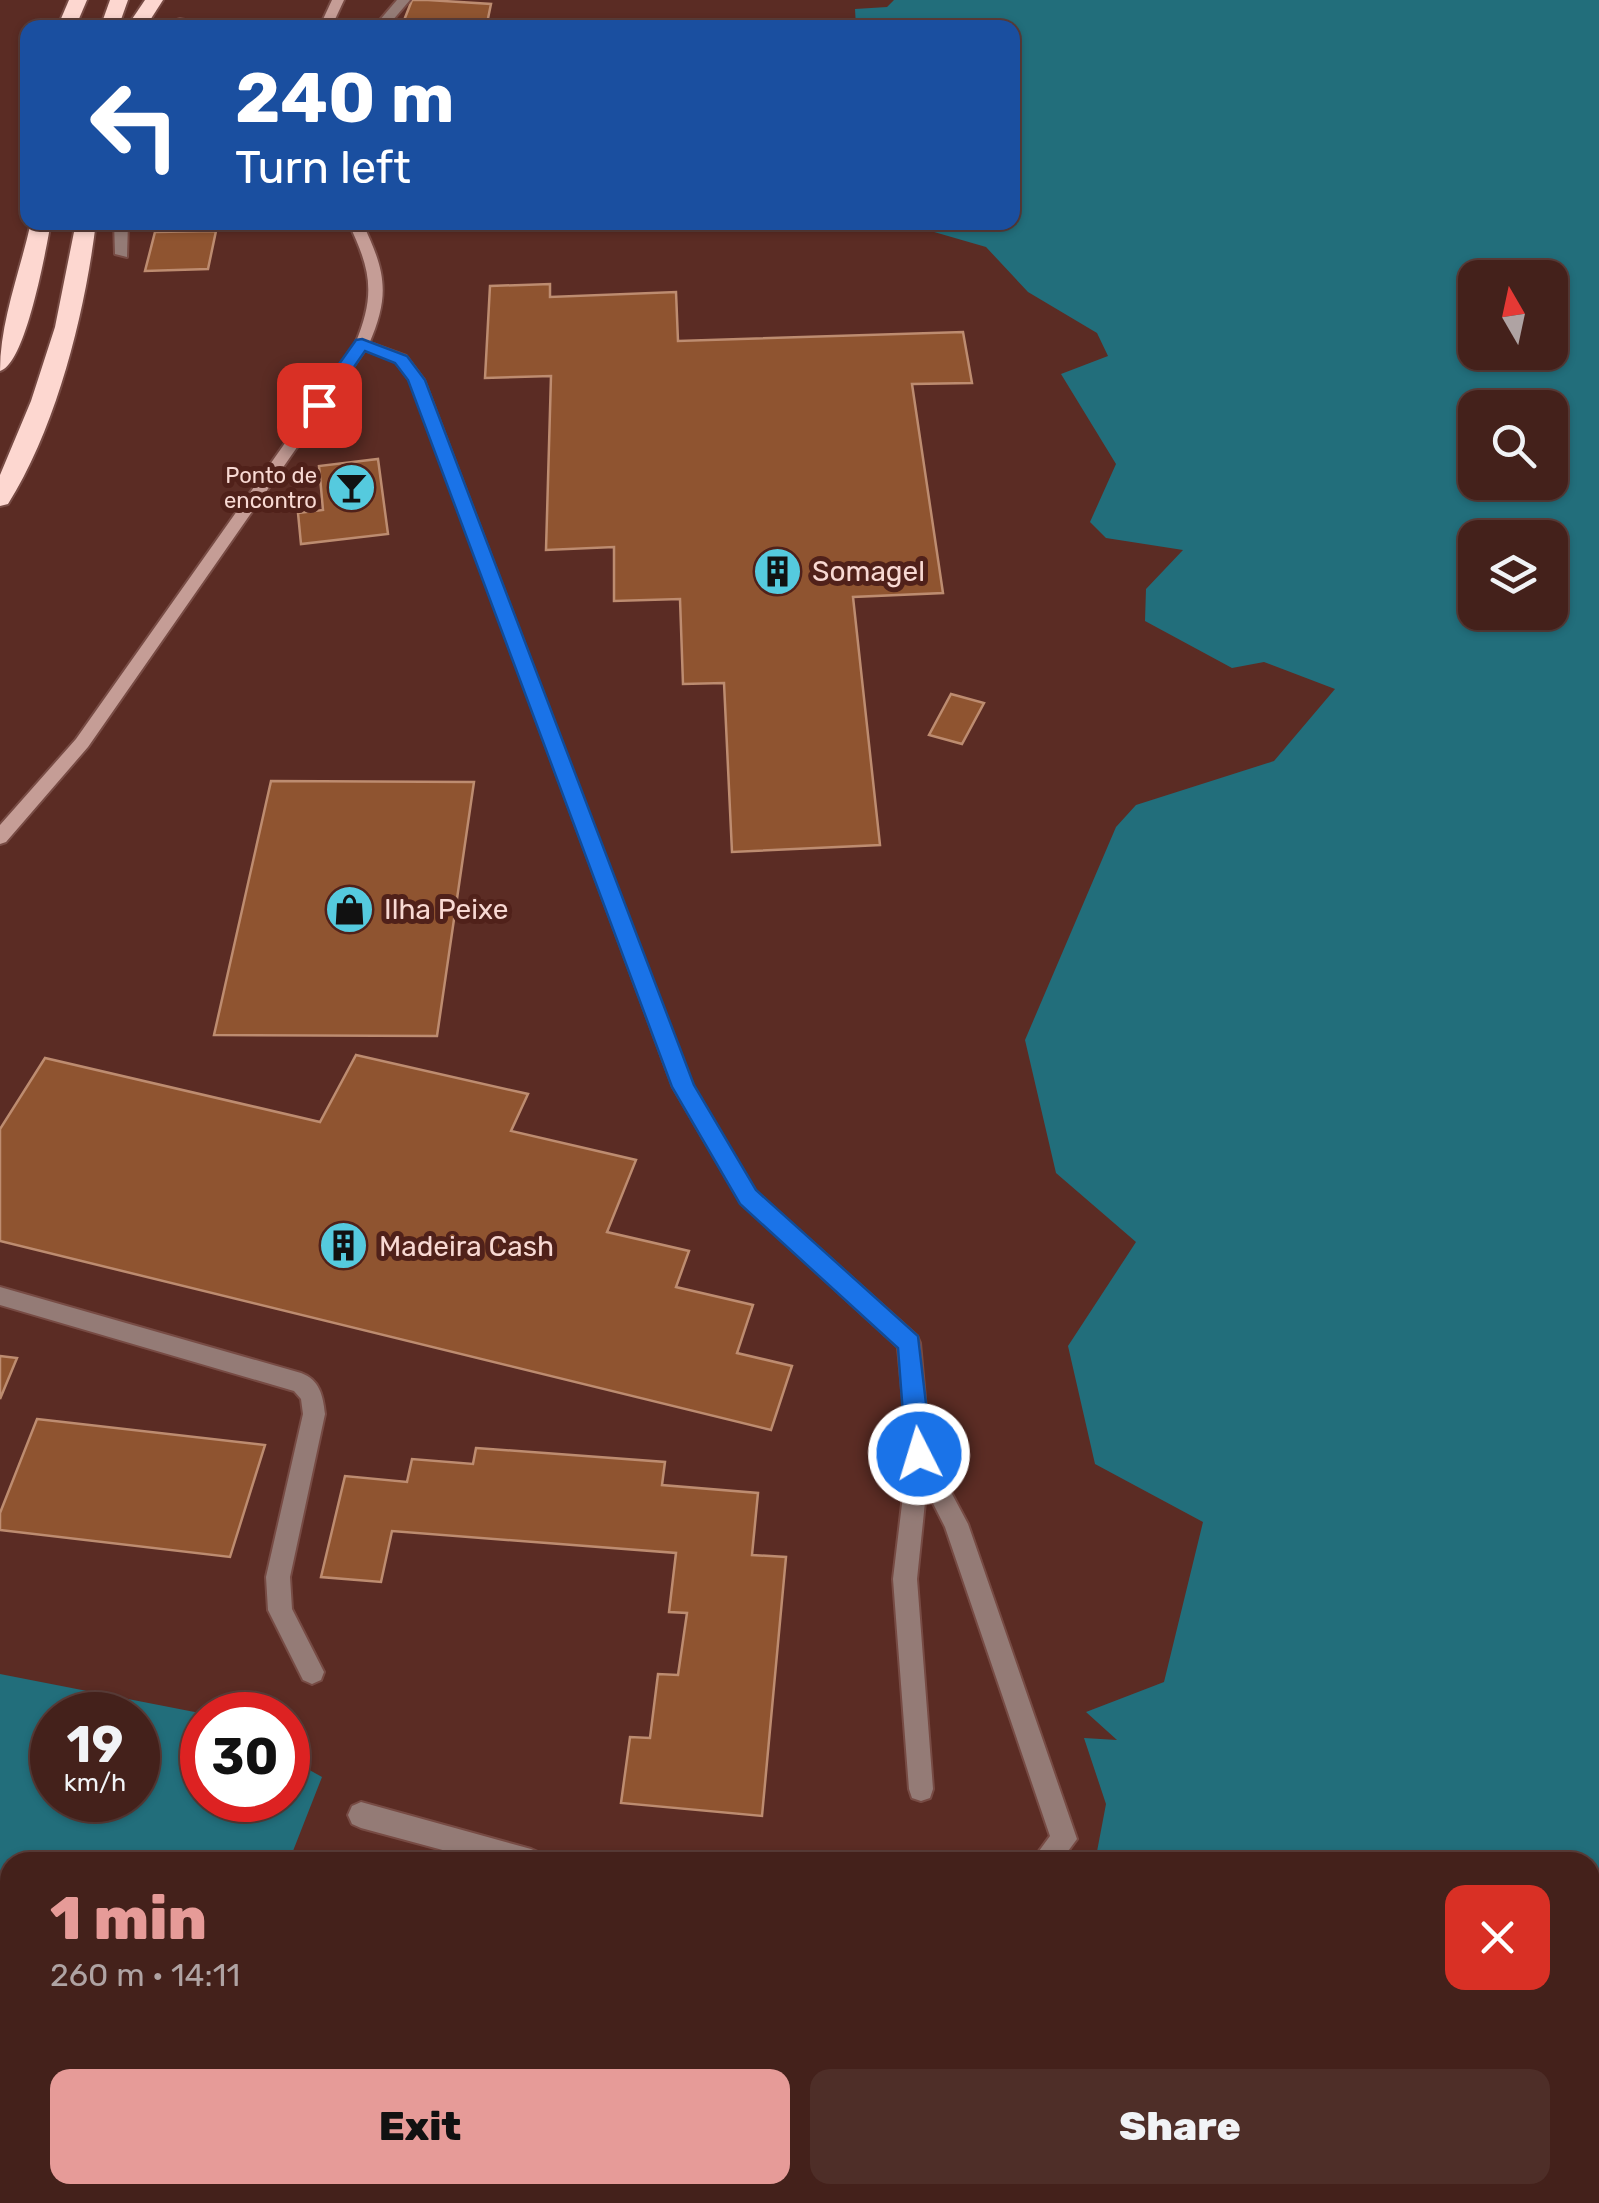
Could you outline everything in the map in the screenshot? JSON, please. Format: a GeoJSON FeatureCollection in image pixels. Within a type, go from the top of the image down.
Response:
{"type":"FeatureCollection","features":[{"type":"Feature","properties":{"kind":"highway"},"geometry":{"type":"LineString","coordinates":[[0,364],[25,297],[38,230]]}},
{"type":"Feature","properties":{"kind":"highway"},"geometry":{"type":"LineString","coordinates":[[0,499],[19,464],[77,290],[85,230]]}},
{"type":"Feature","properties":{"kind":"main road"},"geometry":{"type":"LineString","coordinates":[[0,837],[82,744],[362,344],[373,322],[380,284],[360,230]]}},
{"type":"Feature","properties":{"kind":"street"},"geometry":{"type":"LineString","coordinates":[[386,20],[404,0]]}},
{"type":"Feature","properties":{"kind":"street"},"geometry":{"type":"LineString","coordinates":[[122,230],[122,254]]}},
{"type":"Feature","properties":{"kind":"street"},"geometry":{"type":"LineString","coordinates":[[362,344],[401,359],[416,380],[683,1087],[748,1197],[910,1343],[919,1454],[905,1579],[920,1790]]}},
{"type":"Feature","properties":{"kind":"street"},"geometry":{"type":"LineString","coordinates":[[0,1296],[300,1383],[312,1395],[314,1414],[278,1577],[280,1610],[312,1672]]}},
{"type":"Feature","properties":{"kind":"street"},"geometry":{"type":"LineString","coordinates":[[919,1454],[956,1524],[1064,1839],[1053,1852]]}},
{"type":"Feature","properties":{"kind":"street"},"geometry":{"type":"LineString","coordinates":[[361,1816],[495,1852]]}},
{"type":"Feature","properties":{"kind":"water"},"geometry":{"type":"Polygon","coordinates":[[[894,0],[1599,0],[1599,1852],[1097,1852],[1106,1804],[1084,1738],[1117,1740],[1086,1712],[1164,1682],[1203,1522],[1095,1464],[1068,1346],[1136,1242],[1056,1173],[1025,1040],[1116,827],[1136,805],[1274,761],[1335,689],[1264,662],[1232,668],[1145,621],[1146,589],[1183,550],[1106,538],[1090,522],[1116,464],[1061,374],[1108,356],[1097,333],[1028,292],[986,247],[927,230],[1020,230],[1020,20],[856,20],[855,9],[887,7],[894,0]]]}},
{"type":"Feature","properties":{"kind":"water"},"geometry":{"type":"Polygon","coordinates":[[[0,1674],[92,1692],[30,1692],[30,1822],[160,1822],[160,1705],[180,1709],[180,1822],[304,1822],[293,1851],[296,1852],[0,1852],[0,1674]]]}},
{"type":"Feature","properties":{"kind":"water"},"geometry":{"type":"Polygon","coordinates":[[[310,1770],[322,1777],[310,1808],[310,1770]]]}},
{"type":"Feature","properties":{"kind":"building"},"geometry":{"type":"Polygon","coordinates":[[[412,0],[491,4],[488,20],[404,20],[412,0]]]}},
{"type":"Feature","properties":{"kind":"building"},"geometry":{"type":"Polygon","coordinates":[[[216,231],[208,269],[145,271],[155,232],[216,231]]]}},
{"type":"Feature","properties":{"kind":"building","name":"Somagel"},"geometry":{"type":"Polygon","coordinates":[[[550,284],[550,297],[676,292],[678,341],[963,332],[972,383],[912,384],[943,593],[853,597],[880,845],[732,852],[724,683],[683,684],[680,599],[614,601],[614,547],[546,550],[551,376],[485,378],[490,286],[550,284]]]}},
{"type":"Feature","properties":{"kind":"building","name":"Ponto de encontro"},"geometry":{"type":"Polygon","coordinates":[[[378,459],[388,534],[301,544],[298,513],[323,510],[319,466],[378,459]]]}},
{"type":"Feature","properties":{"kind":"building"},"geometry":{"type":"Polygon","coordinates":[[[951,694],[984,703],[962,744],[929,735],[951,694]]]}},
{"type":"Feature","properties":{"kind":"building","name":"Ilha Peixe"},"geometry":{"type":"Polygon","coordinates":[[[271,781],[474,782],[437,1036],[214,1035],[271,781]]]}},
{"type":"Feature","properties":{"kind":"building","name":"Madeira Cash"},"geometry":{"type":"Polygon","coordinates":[[[356,1055],[528,1094],[511,1131],[636,1160],[607,1232],[689,1251],[676,1287],[753,1305],[737,1353],[792,1366],[771,1430],[0,1241],[0,1129],[45,1058],[320,1122],[356,1055]]]}},
{"type":"Feature","properties":{"kind":"building"},"geometry":{"type":"Polygon","coordinates":[[[0,1356],[17,1358],[0,1399],[0,1356]]]}},
{"type":"Feature","properties":{"kind":"building"},"geometry":{"type":"Polygon","coordinates":[[[37,1419],[265,1445],[230,1557],[0,1530],[0,1513],[37,1419]]]}},
{"type":"Feature","properties":{"kind":"building"},"geometry":{"type":"Polygon","coordinates":[[[476,1448],[665,1462],[662,1485],[758,1493],[752,1555],[786,1557],[762,1816],[621,1803],[630,1737],[650,1738],[658,1674],[678,1675],[687,1613],[669,1612],[676,1553],[392,1531],[381,1582],[321,1577],[345,1476],[407,1482],[412,1459],[473,1464],[476,1448]]]}},
{"type":"Feature","properties":{"kind":"place","name":"Ponto de encontro"},"geometry":{"type":"Point","coordinates":[352,488]}},
{"type":"Feature","properties":{"kind":"place","name":"Somagel"},"geometry":{"type":"Point","coordinates":[777,571]}},
{"type":"Feature","properties":{"kind":"place","name":"Ilha Peixe"},"geometry":{"type":"Point","coordinates":[349,909]}},
{"type":"Feature","properties":{"kind":"place","name":"Madeira Cash"},"geometry":{"type":"Point","coordinates":[344,1246]}},
{"type":"Feature","properties":{"kind":"route"},"geometry":{"type":"LineString","coordinates":[[319,405],[362,344],[401,359],[416,380],[683,1087],[748,1197],[910,1343],[919,1454]]}}]}
